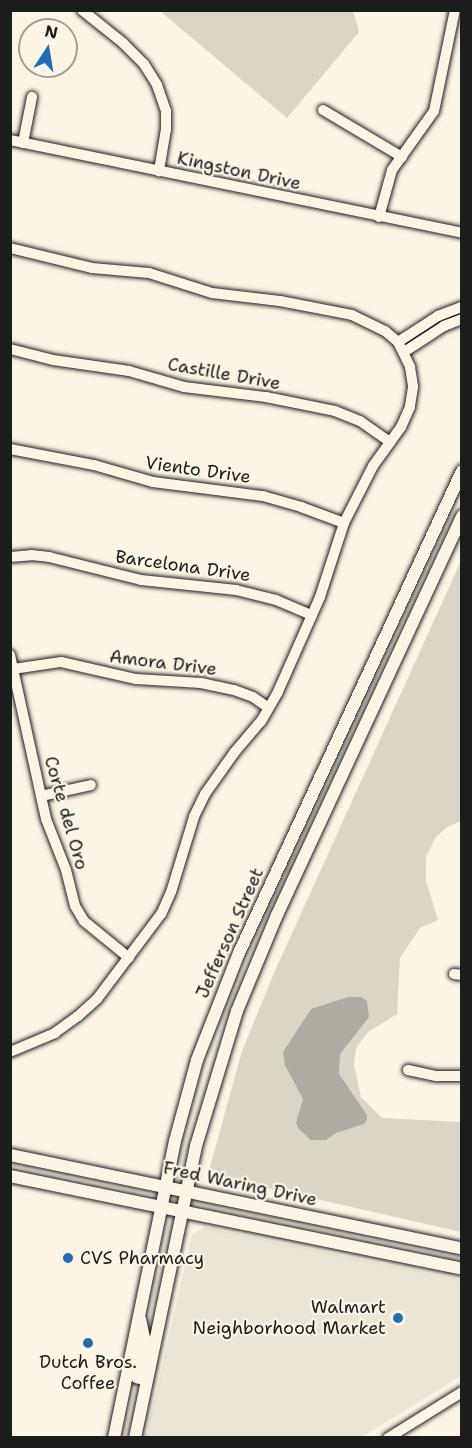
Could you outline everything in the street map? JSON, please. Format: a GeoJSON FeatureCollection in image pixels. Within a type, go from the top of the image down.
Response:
{"type":"FeatureCollection","features":[{"type":"Feature","properties":{"kind":"main road","name":"Jefferson Street"},"geometry":{"type":"LineString","coordinates":[[114,1437],[165,1186],[190,1083],[218,1001],[462,471]]}},
{"type":"Feature","properties":{"kind":"main road","name":"Jefferson Street"},"geometry":{"type":"LineString","coordinates":[[135,1437],[182,1212],[218,1068],[255,963],[462,516]]}},
{"type":"Feature","properties":{"kind":"main road","name":"Fred Waring Drive"},"geometry":{"type":"LineString","coordinates":[[10,1155],[462,1249]]}},
{"type":"Feature","properties":{"kind":"main road"},"geometry":{"type":"LineString","coordinates":[[10,1161],[29,1159]]}},
{"type":"Feature","properties":{"kind":"main road"},"geometry":{"type":"LineString","coordinates":[[10,1176],[462,1269]]}},
{"type":"Feature","properties":{"kind":"main road"},"geometry":{"type":"LineString","coordinates":[[139,1312],[144,1338],[137,1377],[147,1380]]}},
{"type":"Feature","properties":{"kind":"street"},"geometry":{"type":"LineString","coordinates":[[82,10],[123,43],[144,64],[158,85],[166,111],[166,129],[159,171]]}},
{"type":"Feature","properties":{"kind":"street"},"geometry":{"type":"LineString","coordinates":[[379,217],[392,170],[434,111],[457,28],[455,10]]}},
{"type":"Feature","properties":{"kind":"street"},"geometry":{"type":"LineString","coordinates":[[23,143],[32,97]]}},
{"type":"Feature","properties":{"kind":"street"},"geometry":{"type":"LineString","coordinates":[[323,110],[402,157]]}},
{"type":"Feature","properties":{"kind":"street","name":"Kingston Drive"},"geometry":{"type":"LineString","coordinates":[[10,140],[462,233]]}},
{"type":"Feature","properties":{"kind":"street"},"geometry":{"type":"LineString","coordinates":[[10,248],[92,268],[149,273],[212,293],[280,301],[352,315],[385,331],[401,348],[410,367],[413,387],[410,407],[373,466],[344,523],[312,615],[269,708],[205,794],[194,817],[171,892],[161,914],[97,999],[55,1032],[10,1052]]}},
{"type":"Feature","properties":{"kind":"street"},"geometry":{"type":"LineString","coordinates":[[401,348],[438,316],[462,307]]}},
{"type":"Feature","properties":{"kind":"street"},"geometry":{"type":"LineString","coordinates":[[401,348],[462,319]]}},
{"type":"Feature","properties":{"kind":"street","name":"Castille Drive"},"geometry":{"type":"LineString","coordinates":[[10,349],[53,360],[129,371],[204,390],[266,397],[335,411],[360,421],[390,442]]}},
{"type":"Feature","properties":{"kind":"street","name":"Viento Drive"},"geometry":{"type":"LineString","coordinates":[[10,449],[94,465],[153,482],[263,496],[309,509],[344,523]]}},
{"type":"Feature","properties":{"kind":"street","name":"Barcelona Drive"},"geometry":{"type":"LineString","coordinates":[[10,557],[31,555],[49,557],[141,580],[236,590],[276,600],[312,615]]}},
{"type":"Feature","properties":{"kind":"street","name":"Corte del Oro"},"geometry":{"type":"LineString","coordinates":[[10,655],[41,796],[75,906],[84,921],[129,958]]}},
{"type":"Feature","properties":{"kind":"street","name":"Amora Drive"},"geometry":{"type":"LineString","coordinates":[[14,669],[61,662],[136,679],[201,683],[234,690],[269,708]]}},
{"type":"Feature","properties":{"kind":"street"},"geometry":{"type":"LineString","coordinates":[[41,796],[92,785]]}},
{"type":"Feature","properties":{"kind":"street"},"geometry":{"type":"LineString","coordinates":[[408,1070],[436,1076],[462,1076]]}},
{"type":"Feature","properties":{"kind":"street"},"geometry":{"type":"LineString","coordinates":[[388,1437],[462,1392]]}},
{"type":"Feature","properties":{"kind":"shaded area"},"geometry":{"type":"Polygon","coordinates":[[[160,11],[353,11],[359,32],[287,118],[160,11]]]}},
{"type":"Feature","properties":{"kind":"shaded area"},"geometry":{"type":"Polygon","coordinates":[[[461,561],[461,821],[447,827],[435,838],[426,857],[426,881],[438,920],[420,928],[400,958],[397,1014],[368,1032],[356,1048],[354,1064],[361,1097],[382,1118],[461,1122],[461,1232],[216,1176],[210,1167],[242,1051],[274,973],[461,561]]]}},
{"type":"Feature","properties":{"kind":"shaded area"},"geometry":{"type":"Polygon","coordinates":[[[348,997],[361,997],[367,1001],[369,1017],[340,1054],[339,1074],[367,1115],[367,1120],[364,1124],[336,1133],[326,1140],[311,1140],[298,1128],[296,1123],[303,1099],[285,1065],[283,1052],[311,1009],[348,997]]]}},
{"type":"Feature","properties":{"kind":"shaded area"},"geometry":{"type":"Polygon","coordinates":[[[204,1227],[461,1280],[461,1376],[362,1437],[146,1437],[192,1235],[204,1227]]]}},
{"type":"Feature","properties":{"kind":"place","name":"CVS Pharmacy"},"geometry":{"type":"Point","coordinates":[68,1258]}},
{"type":"Feature","properties":{"kind":"place","name":"Walmart Neighborhood Market"},"geometry":{"type":"Point","coordinates":[398,1318]}},
{"type":"Feature","properties":{"kind":"place","name":"Dutch Bros. Coffee"},"geometry":{"type":"Point","coordinates":[88,1343]}}]}
